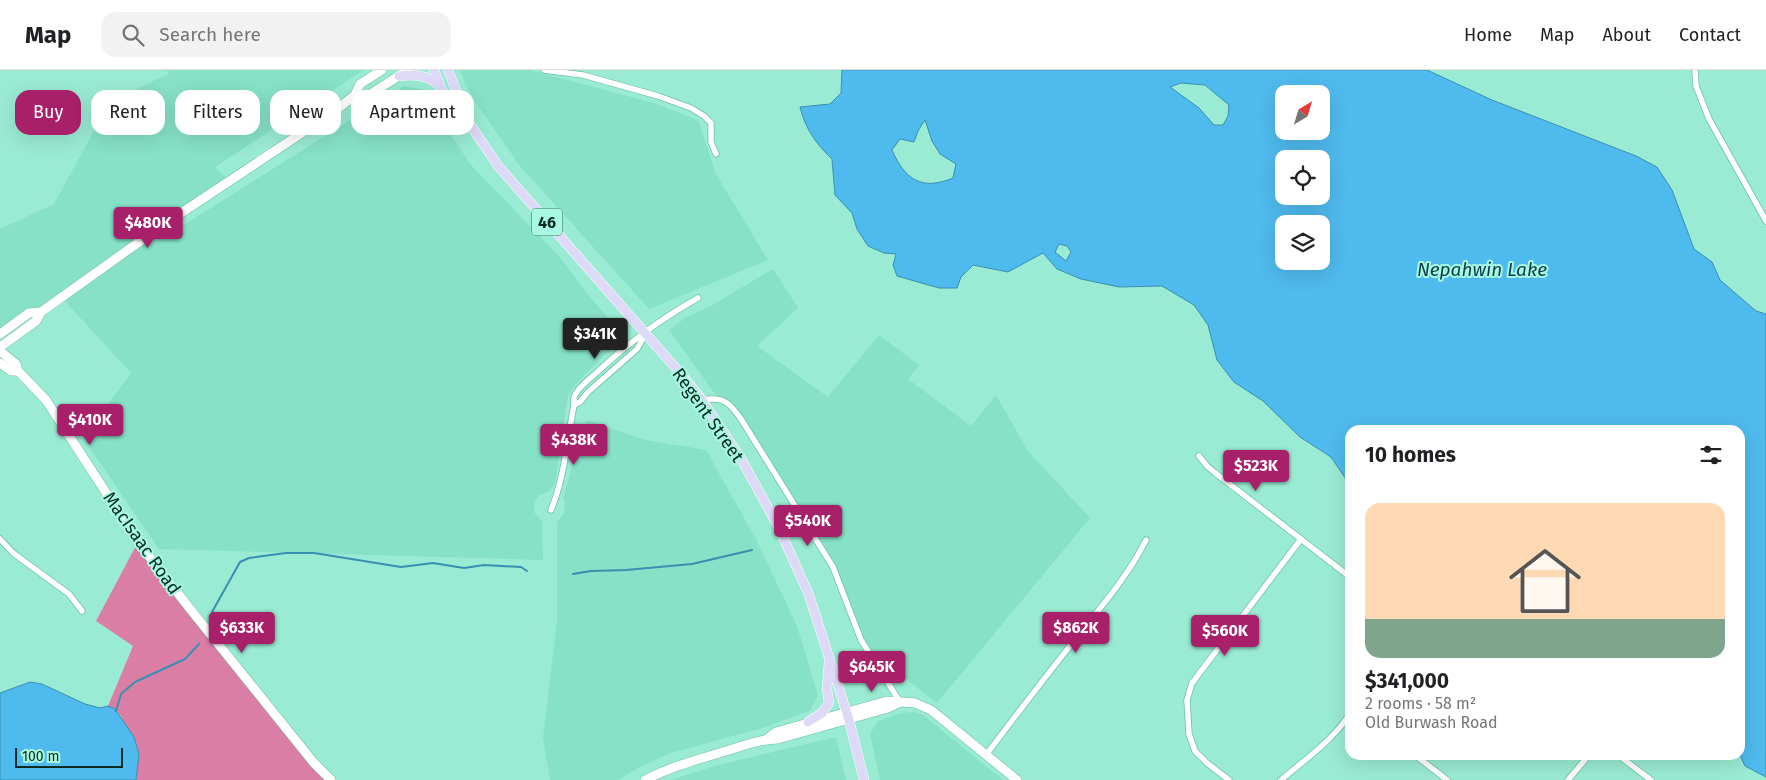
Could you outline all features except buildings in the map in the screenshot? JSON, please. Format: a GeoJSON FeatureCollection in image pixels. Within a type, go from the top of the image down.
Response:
{"type":"FeatureCollection","features":[{"type":"Feature","properties":{"kind":"main road","name":"Regent Street"},"geometry":{"type":"LineString","coordinates":[[434,70],[442,90]]}},
{"type":"Feature","properties":{"kind":"main road","name":"Regent Street"},"geometry":{"type":"LineString","coordinates":[[448,70],[455,90]]}},
{"type":"Feature","properties":{"kind":"main road"},"geometry":{"type":"LineString","coordinates":[[399,76],[424,75],[440,86]]}},
{"type":"Feature","properties":{"kind":"main road","name":"Regent Street"},"geometry":{"type":"LineString","coordinates":[[474,130],[499,167],[646,333],[702,400],[740,457],[778,526],[809,595],[848,716],[864,780]]}},
{"type":"Feature","properties":{"kind":"main road"},"geometry":{"type":"LineString","coordinates":[[808,722],[822,713],[829,703],[827,689],[830,658]]}},
{"type":"Feature","properties":{"kind":"street"},"geometry":{"type":"LineString","coordinates":[[357,90],[360,84],[382,70]]}},
{"type":"Feature","properties":{"kind":"street"},"geometry":{"type":"LineString","coordinates":[[377,90],[408,70]]}},
{"type":"Feature","properties":{"kind":"street"},"geometry":{"type":"LineString","coordinates":[[544,70],[584,75],[658,96],[690,108],[710,122],[711,142],[716,154]]}},
{"type":"Feature","properties":{"kind":"street"},"geometry":{"type":"LineString","coordinates":[[1695,70],[1696,86],[1709,119],[1766,221]]}},
{"type":"Feature","properties":{"kind":"street"},"geometry":{"type":"LineString","coordinates":[[0,334],[29,314],[41,312],[160,226],[336,111],[351,98]]}},
{"type":"Feature","properties":{"kind":"street"},"geometry":{"type":"LineString","coordinates":[[551,510],[561,479],[574,398],[582,386],[630,342],[698,298]]}},
{"type":"Feature","properties":{"kind":"street"},"geometry":{"type":"LineString","coordinates":[[0,349],[36,322],[41,312]]}},
{"type":"Feature","properties":{"kind":"street"},"geometry":{"type":"LineString","coordinates":[[574,405],[580,402],[588,392],[637,349],[646,333]]}},
{"type":"Feature","properties":{"kind":"street","name":"MacIsaac Road"},"geometry":{"type":"LineString","coordinates":[[0,349],[16,364],[18,370],[46,400],[138,542],[314,763],[331,780]]}},
{"type":"Feature","properties":{"kind":"street","name":"MacIsaac Road"},"geometry":{"type":"LineString","coordinates":[[0,363],[11,371],[18,370]]}},
{"type":"Feature","properties":{"kind":"street"},"geometry":{"type":"LineString","coordinates":[[702,400],[718,398],[731,405],[741,419],[833,567],[861,640],[900,702]]}},
{"type":"Feature","properties":{"kind":"street"},"geometry":{"type":"LineString","coordinates":[[1200,456],[1214,472],[1345,573]]}},
{"type":"Feature","properties":{"kind":"street"},"geometry":{"type":"LineString","coordinates":[[1229,780],[1195,751],[1189,734],[1187,700],[1192,683],[1301,539]]}},
{"type":"Feature","properties":{"kind":"street"},"geometry":{"type":"LineString","coordinates":[[0,540],[13,553],[69,594],[82,611]]}},
{"type":"Feature","properties":{"kind":"street"},"geometry":{"type":"LineString","coordinates":[[986,755],[1032,693],[1120,582],[1138,556],[1146,540]]}},
{"type":"Feature","properties":{"kind":"street"},"geometry":{"type":"LineString","coordinates":[[767,739],[776,732],[808,722],[888,708],[900,702],[915,703],[931,710],[1017,780]]}},
{"type":"Feature","properties":{"kind":"street"},"geometry":{"type":"LineString","coordinates":[[645,780],[665,770],[767,739],[778,739],[848,716]]}},
{"type":"Feature","properties":{"kind":"street"},"geometry":{"type":"LineString","coordinates":[[1281,780],[1332,736],[1345,721]]}},
{"type":"Feature","properties":{"kind":"street"},"geometry":{"type":"LineString","coordinates":[[1421,760],[1447,780]]}},
{"type":"Feature","properties":{"kind":"street"},"geometry":{"type":"LineString","coordinates":[[1568,780],[1585,760]]}},
{"type":"Feature","properties":{"kind":"street"},"geometry":{"type":"LineString","coordinates":[[1625,760],[1651,780]]}},
{"type":"Feature","properties":{"kind":"shaded area"},"geometry":{"type":"Polygon","coordinates":[[[166,70],[364,70],[333,90],[270,90],[270,131],[215,167],[229,180],[160,227],[168,235],[326,135],[341,135],[341,126],[351,119],[351,135],[451,135],[471,165],[558,255],[615,326],[617,342],[574,386],[568,396],[555,483],[550,491],[539,495],[534,502],[534,512],[542,522],[543,560],[159,549],[83,438],[131,373],[61,297],[29,313],[0,334],[0,229],[54,204],[92,135],[165,135],[165,90],[135,90],[169,73],[166,70]]]}},
{"type":"Feature","properties":{"kind":"shaded area"},"geometry":{"type":"Polygon","coordinates":[[[460,70],[530,70],[654,103],[698,120],[716,174],[768,260],[649,309],[520,166],[478,106],[474,99],[474,90],[469,90],[460,70]]]}},
{"type":"Feature","properties":{"kind":"shaded area"},"geometry":{"type":"Polygon","coordinates":[[[404,86],[427,90],[398,90],[404,86]]]}},
{"type":"Feature","properties":{"kind":"shaded area"},"geometry":{"type":"Polygon","coordinates":[[[773,269],[798,308],[757,346],[828,397],[879,335],[919,365],[908,379],[971,426],[996,395],[1028,451],[1090,518],[937,703],[867,649],[833,567],[731,405],[718,398],[669,330],[685,318],[711,306],[773,269]]]}},
{"type":"Feature","properties":{"kind":"shaded area"},"geometry":{"type":"Polygon","coordinates":[[[587,420],[645,440],[706,450],[757,541],[797,626],[818,695],[810,711],[762,728],[671,753],[640,767],[618,780],[550,780],[543,737],[557,622],[557,522],[564,514],[565,504],[563,499],[579,441],[587,420]]]}},
{"type":"Feature","properties":{"kind":"shaded area"},"geometry":{"type":"Polygon","coordinates":[[[138,542],[331,780],[136,780],[137,776],[121,716],[115,709],[108,706],[133,646],[96,621],[138,542]]]}},
{"type":"Feature","properties":{"kind":"shaded area"},"geometry":{"type":"Polygon","coordinates":[[[913,712],[923,715],[1003,780],[880,780],[870,734],[878,721],[901,713],[913,712]]]}},
{"type":"Feature","properties":{"kind":"shaded area"},"geometry":{"type":"Polygon","coordinates":[[[836,737],[846,780],[671,780],[718,765],[836,737]]]}},
{"type":"Feature","properties":{"kind":"water","name":"Nepahwin Lake"},"geometry":{"type":"Polygon","coordinates":[[[842,70],[1427,70],[1492,100],[1636,156],[1657,167],[1672,190],[1694,249],[1712,262],[1720,280],[1756,311],[1766,314],[1766,777],[1745,766],[1742,760],[1745,760],[1745,425],[1345,425],[1345,478],[1331,457],[1300,437],[1263,401],[1234,382],[1217,360],[1208,325],[1194,305],[1162,286],[1119,287],[1081,279],[1057,269],[1043,253],[1008,272],[973,265],[961,277],[957,288],[939,288],[897,276],[893,265],[896,254],[884,253],[868,246],[857,229],[852,213],[835,195],[832,159],[812,135],[800,107],[830,104],[841,93],[842,70]],[[1181,83],[1170,87],[1199,108],[1214,125],[1223,125],[1228,116],[1229,105],[1205,85],[1181,83]],[[925,120],[914,142],[900,139],[892,150],[903,169],[916,180],[932,183],[953,178],[956,164],[940,154],[932,141],[925,120]],[[1059,244],[1055,252],[1066,261],[1071,252],[1067,246],[1059,244]]]}},
{"type":"Feature","properties":{"kind":"water"},"geometry":{"type":"Polygon","coordinates":[[[30,682],[42,684],[85,704],[100,708],[108,706],[115,709],[134,737],[139,754],[136,780],[0,780],[0,693],[30,682]]]}},
{"type":"Feature","properties":{"kind":"waterway"},"geometry":{"type":"LineString","coordinates":[[573,574],[692,564],[752,550]]}},
{"type":"Feature","properties":{"kind":"waterway"},"geometry":{"type":"LineString","coordinates":[[212,612],[240,562],[249,558],[286,553],[314,553],[401,567],[433,563],[464,568],[484,565],[521,567],[527,571]]}},
{"type":"Feature","properties":{"kind":"waterway"},"geometry":{"type":"LineString","coordinates":[[116,711],[121,694],[135,682],[185,659],[199,644]]}}]}
